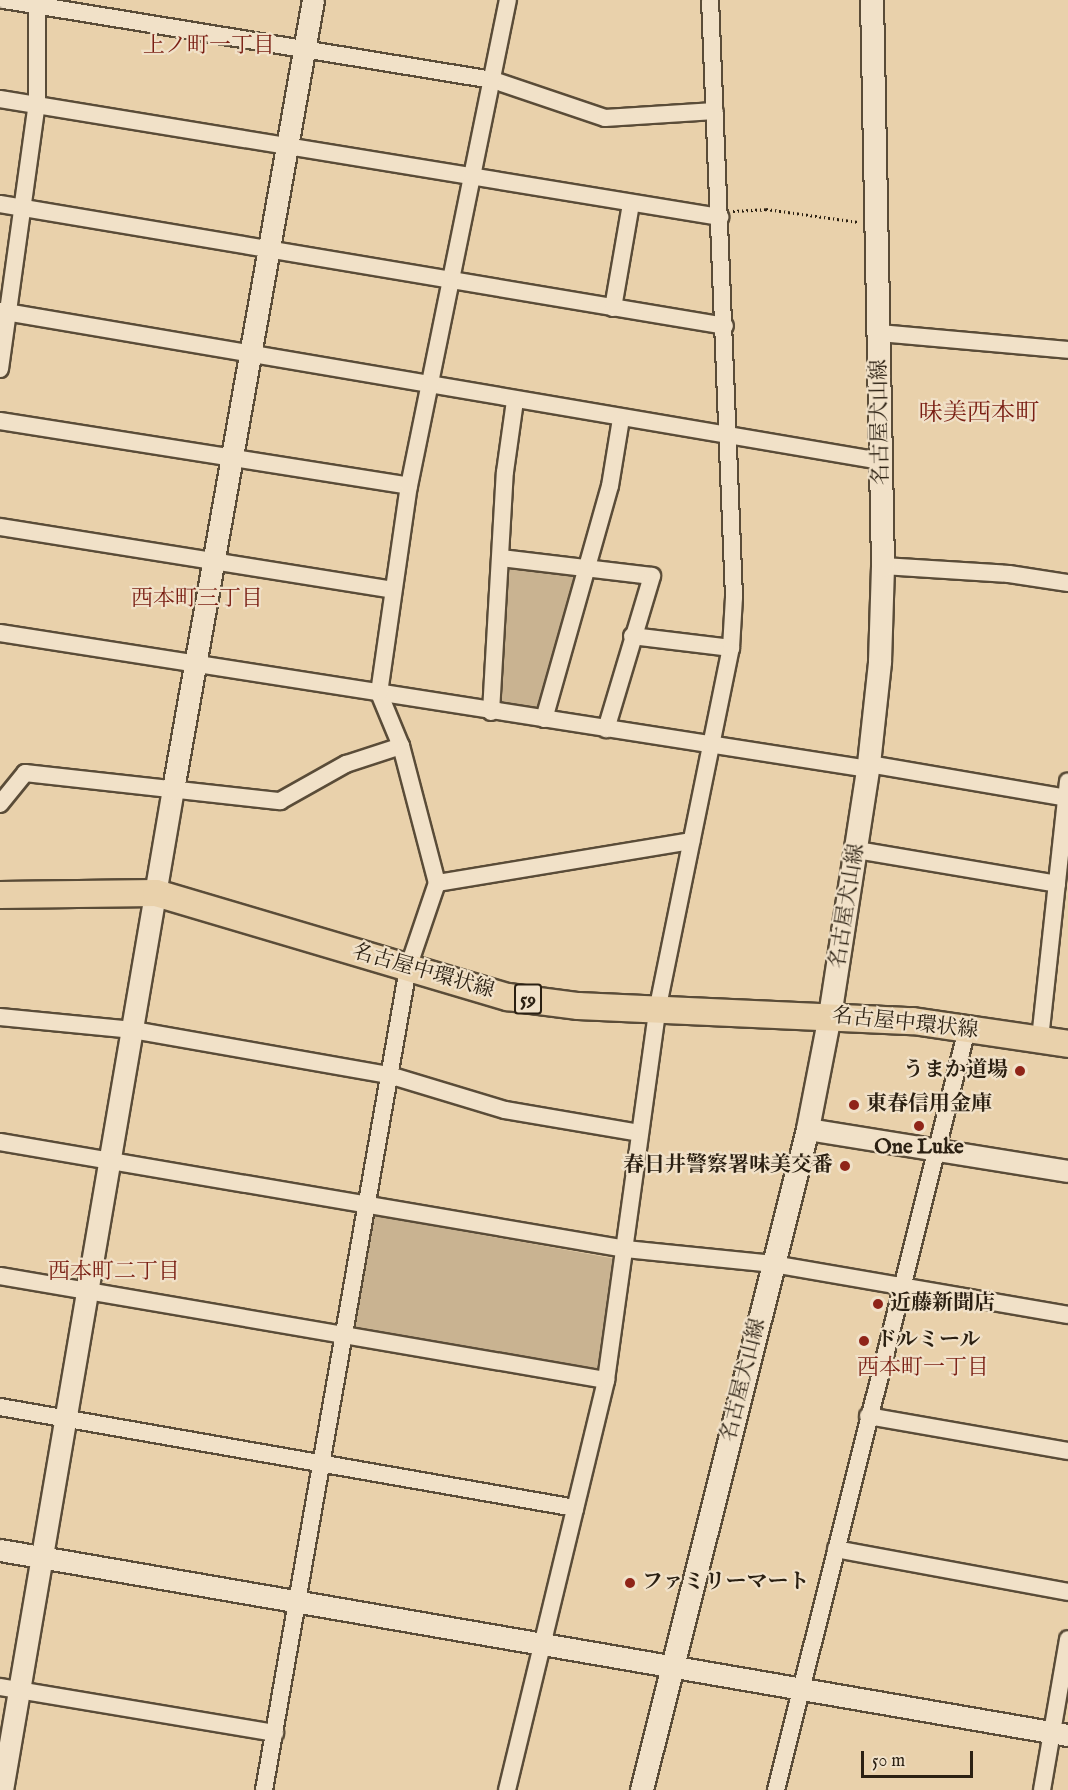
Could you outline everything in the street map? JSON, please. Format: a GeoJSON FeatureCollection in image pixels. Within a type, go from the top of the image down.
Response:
{"type":"FeatureCollection","features":[{"type":"Feature","properties":{"kind":"main road","name":"名古屋犬山線"},"geometry":{"type":"LineString","coordinates":[[642,1790],[808,1129],[830,1016],[868,766],[880,662],[883,566],[872,0]]}},
{"type":"Feature","properties":{"kind":"main road","name":"名古屋中環状線"},"geometry":{"type":"LineString","coordinates":[[0,895],[156,893],[508,996],[657,1011],[830,1016],[967,1029],[1068,1044]]}},
{"type":"Feature","properties":{"kind":"street"},"geometry":{"type":"LineString","coordinates":[[4,0],[37,3],[494,80],[605,118],[715,111]]}},
{"type":"Feature","properties":{"kind":"street"},"geometry":{"type":"LineString","coordinates":[[2,1790],[10,1689],[42,1557],[173,789],[313,0]]}},
{"type":"Feature","properties":{"kind":"street"},"geometry":{"type":"LineString","coordinates":[[264,1790],[408,968],[437,883],[400,746],[379,693],[409,486],[471,179],[494,80],[508,0]]}},
{"type":"Feature","properties":{"kind":"street"},"geometry":{"type":"LineString","coordinates":[[507,1790],[606,1380],[657,1011],[713,744],[730,648],[734,597],[710,0]]}},
{"type":"Feature","properties":{"kind":"street"},"geometry":{"type":"LineString","coordinates":[[0,369],[4,311],[36,104],[37,3]]}},
{"type":"Feature","properties":{"kind":"street"},"geometry":{"type":"LineString","coordinates":[[0,99],[471,179],[631,204],[720,215]]}},
{"type":"Feature","properties":{"kind":"street"},"geometry":{"type":"LineString","coordinates":[[0,204],[268,249],[451,283],[724,326]]}},
{"type":"Feature","properties":{"kind":"street"},"geometry":{"type":"LineString","coordinates":[[613,308],[631,204]]}},
{"type":"Feature","properties":{"kind":"street"},"geometry":{"type":"LineString","coordinates":[[4,311],[728,438],[881,461]]}},
{"type":"Feature","properties":{"kind":"street"},"geometry":{"type":"LineString","coordinates":[[879,333],[1068,350]]}},
{"type":"Feature","properties":{"kind":"street"},"geometry":{"type":"LineString","coordinates":[[491,712],[505,472],[515,401]]}},
{"type":"Feature","properties":{"kind":"street"},"geometry":{"type":"LineString","coordinates":[[544,719],[610,486],[621,419]]}},
{"type":"Feature","properties":{"kind":"street"},"geometry":{"type":"LineString","coordinates":[[0,421],[409,486]]}},
{"type":"Feature","properties":{"kind":"street"},"geometry":{"type":"LineString","coordinates":[[0,527],[393,590]]}},
{"type":"Feature","properties":{"kind":"street"},"geometry":{"type":"LineString","coordinates":[[501,558],[652,576],[632,636],[606,729]]}},
{"type":"Feature","properties":{"kind":"street"},"geometry":{"type":"LineString","coordinates":[[883,566],[1009,574],[1068,583]]}},
{"type":"Feature","properties":{"kind":"street"},"geometry":{"type":"LineString","coordinates":[[0,633],[491,712],[1067,793],[1040,1040]]}},
{"type":"Feature","properties":{"kind":"street"},"geometry":{"type":"LineString","coordinates":[[632,636],[730,648]]}},
{"type":"Feature","properties":{"kind":"street"},"geometry":{"type":"LineString","coordinates":[[0,804],[25,773],[280,801],[346,764],[400,746]]}},
{"type":"Feature","properties":{"kind":"street"},"geometry":{"type":"LineString","coordinates":[[437,883],[692,841]]}},
{"type":"Feature","properties":{"kind":"street"},"geometry":{"type":"LineString","coordinates":[[857,850],[1057,884]]}},
{"type":"Feature","properties":{"kind":"street"},"geometry":{"type":"LineString","coordinates":[[0,1017],[133,1030],[389,1075],[505,1110],[639,1133]]}},
{"type":"Feature","properties":{"kind":"street"},"geometry":{"type":"LineString","coordinates":[[776,1790],[868,1416],[967,1029]]}},
{"type":"Feature","properties":{"kind":"street"},"geometry":{"type":"LineString","coordinates":[[808,1129],[1068,1171]]}},
{"type":"Feature","properties":{"kind":"street"},"geometry":{"type":"LineString","coordinates":[[0,1142],[626,1248],[773,1264],[1068,1315]]}},
{"type":"Feature","properties":{"kind":"street"},"geometry":{"type":"LineString","coordinates":[[0,1276],[606,1380]]}},
{"type":"Feature","properties":{"kind":"street"},"geometry":{"type":"LineString","coordinates":[[0,1407],[575,1508]]}},
{"type":"Feature","properties":{"kind":"street"},"geometry":{"type":"LineString","coordinates":[[868,1416],[1068,1451]]}},
{"type":"Feature","properties":{"kind":"street"},"geometry":{"type":"LineString","coordinates":[[837,1549],[1068,1593]]}},
{"type":"Feature","properties":{"kind":"street"},"geometry":{"type":"LineString","coordinates":[[0,1550],[1060,1733]]}},
{"type":"Feature","properties":{"kind":"street"},"geometry":{"type":"LineString","coordinates":[[1042,1790],[1060,1733],[1068,1639]]}},
{"type":"Feature","properties":{"kind":"street"},"geometry":{"type":"LineString","coordinates":[[10,1689],[275,1733]]}},
{"type":"Feature","properties":{"kind":"path"},"geometry":{"type":"LineString","coordinates":[[720,215],[766,209],[877,225]]}},
{"type":"Feature","properties":{"kind":"shaded area"},"geometry":{"type":"Polygon","coordinates":[[[505,566],[573,570],[577,577],[542,707],[536,712],[500,706],[494,699],[505,566]]]}},
{"type":"Feature","properties":{"kind":"shaded area"},"geometry":{"type":"Polygon","coordinates":[[[376,1216],[611,1258],[616,1263],[602,1369],[356,1330],[353,1326],[372,1219],[376,1216]]]}},
{"type":"Feature","properties":{"kind":"place","name":"うまか道場"},"geometry":{"type":"Point","coordinates":[1020,1071]}},
{"type":"Feature","properties":{"kind":"place","name":"東春信用金庫"},"geometry":{"type":"Point","coordinates":[854,1105]}},
{"type":"Feature","properties":{"kind":"place","name":"One Luke"},"geometry":{"type":"Point","coordinates":[919,1126]}},
{"type":"Feature","properties":{"kind":"place","name":"春日井警察署味美交番"},"geometry":{"type":"Point","coordinates":[845,1166]}},
{"type":"Feature","properties":{"kind":"place","name":"近藤新聞店"},"geometry":{"type":"Point","coordinates":[878,1304]}},
{"type":"Feature","properties":{"kind":"place","name":"ドルミール"},"geometry":{"type":"Point","coordinates":[864,1341]}},
{"type":"Feature","properties":{"kind":"place","name":"ファミリーマート"},"geometry":{"type":"Point","coordinates":[630,1583]}},
{"type":"Feature","properties":{"kind":"district","name":"上ノ町一丁目"},"geometry":{"type":"Point","coordinates":[209,47]}},
{"type":"Feature","properties":{"kind":"district","name":"味美西本町"},"geometry":{"type":"Point","coordinates":[979,414]}},
{"type":"Feature","properties":{"kind":"district","name":"西本町三丁目"},"geometry":{"type":"Point","coordinates":[197,600]}},
{"type":"Feature","properties":{"kind":"district","name":"西本町二丁目"},"geometry":{"type":"Point","coordinates":[114,1273]}},
{"type":"Feature","properties":{"kind":"district","name":"西本町一丁目"},"geometry":{"type":"Point","coordinates":[923,1369]}}]}
